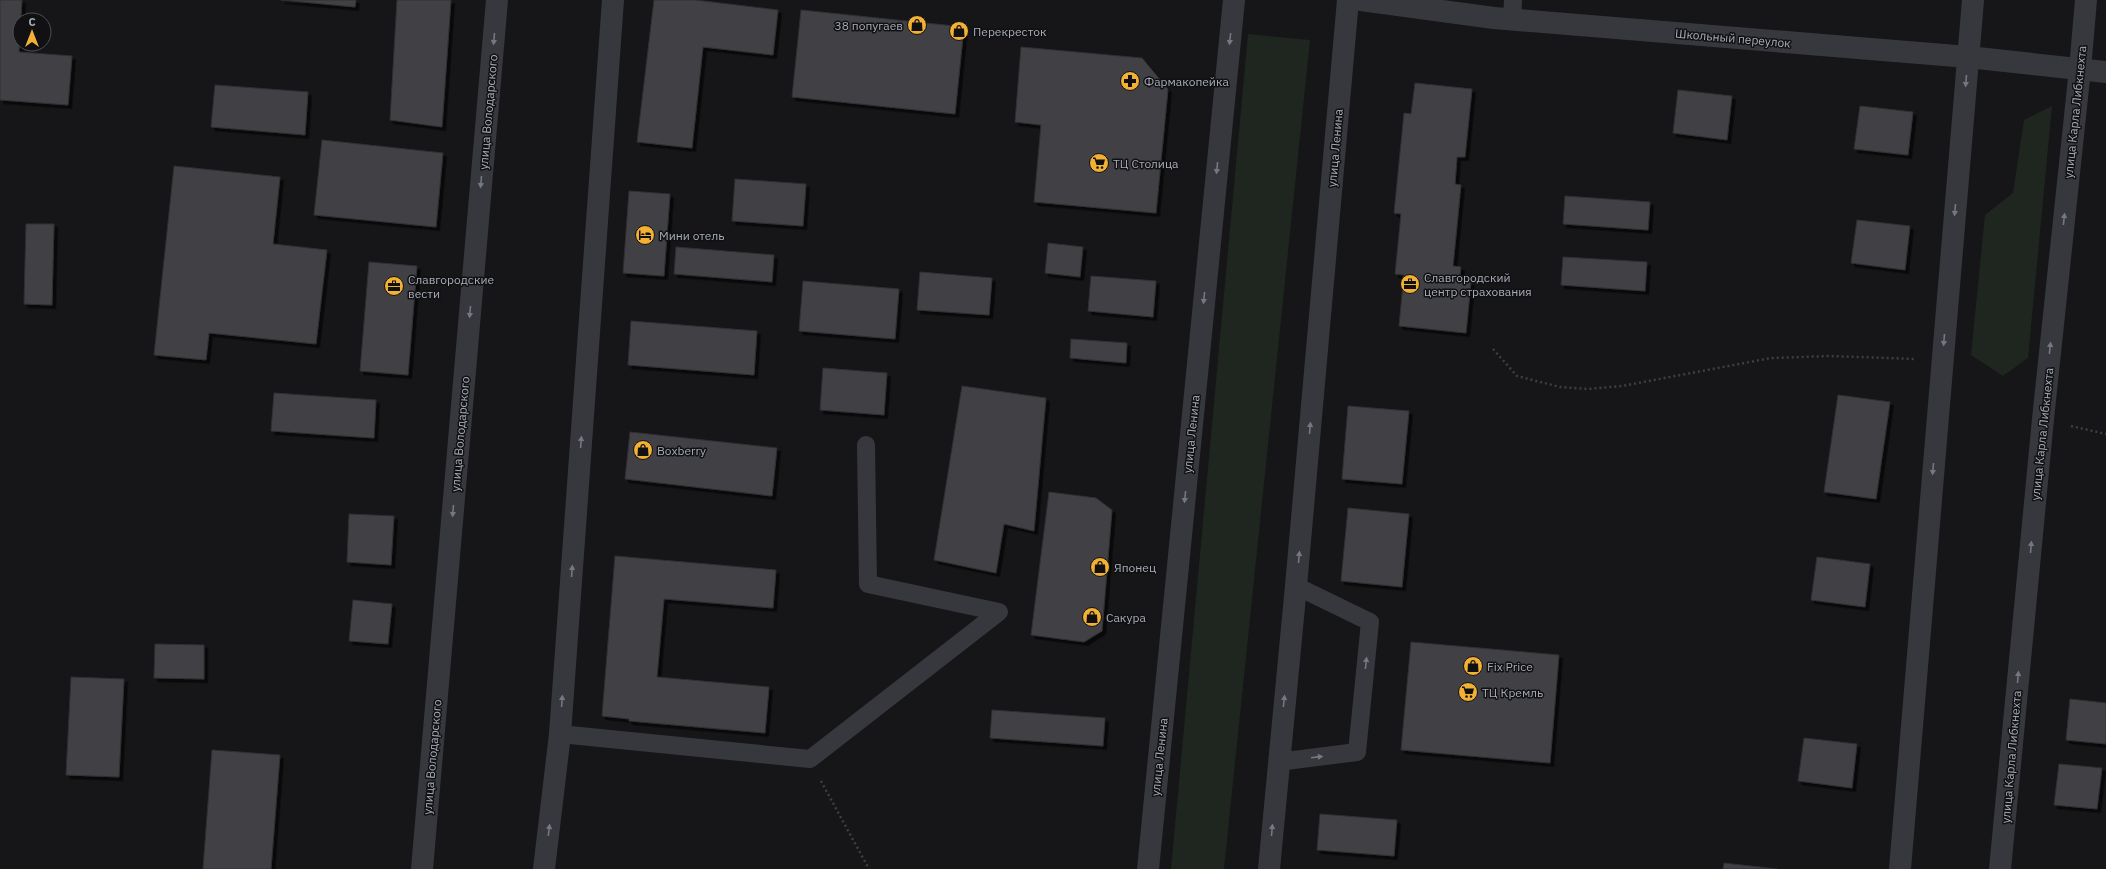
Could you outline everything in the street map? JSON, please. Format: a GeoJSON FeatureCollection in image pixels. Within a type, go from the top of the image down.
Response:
{"type":"FeatureCollection","features":[{"type":"Feature","properties":{"kind":"street","name":"улица Володарского"},"geometry":{"type":"LineString","coordinates":[[422,869],[497,0]]}},
{"type":"Feature","properties":{"kind":"street"},"geometry":{"type":"LineString","coordinates":[[544,869],[560,734],[614,0]]}},
{"type":"Feature","properties":{"kind":"street","name":"улица Ленина"},"geometry":{"type":"LineString","coordinates":[[1148,869],[1234,0]]}},
{"type":"Feature","properties":{"kind":"street","name":"улица Ленина"},"geometry":{"type":"LineString","coordinates":[[1269,869],[1278,762],[1296,586],[1348,0]]}},
{"type":"Feature","properties":{"kind":"street","name":"Школьный переулок"},"geometry":{"type":"LineString","coordinates":[[1362,0],[1512,10],[2106,72]]}},
{"type":"Feature","properties":{"kind":"street"},"geometry":{"type":"LineString","coordinates":[[1900,869],[1973,0]]}},
{"type":"Feature","properties":{"kind":"street","name":"улица Карла Либкнехта"},"geometry":{"type":"LineString","coordinates":[[2000,869],[2043,419],[2086,0]]}},
{"type":"Feature","properties":{"kind":"lane"},"geometry":{"type":"LineString","coordinates":[[560,734],[810,759],[999,612],[868,584],[866,445]]}},
{"type":"Feature","properties":{"kind":"lane"},"geometry":{"type":"LineString","coordinates":[[1278,762],[1357,752],[1370,622],[1296,586]]}},
{"type":"Feature","properties":{"kind":"path"},"geometry":{"type":"LineString","coordinates":[[1493,349],[1517,376],[1560,387],[1588,389],[1622,386],[1771,358],[1837,356],[1888,357],[1942,361]]}},
{"type":"Feature","properties":{"kind":"path"},"geometry":{"type":"LineString","coordinates":[[2043,419],[2106,434]]}},
{"type":"Feature","properties":{"kind":"path"},"geometry":{"type":"LineString","coordinates":[[810,759],[869,869]]}},
{"type":"Feature","properties":{"kind":"shaded area"},"geometry":{"type":"Polygon","coordinates":[[[1248,34],[1310,40],[1224,869],[1171,869],[1248,34]]]}},
{"type":"Feature","properties":{"kind":"shaded area"},"geometry":{"type":"Polygon","coordinates":[[[2052,106],[2028,358],[2003,376],[1971,355],[1985,215],[2013,193],[2024,120],[2052,106]]]}},
{"type":"Feature","properties":{"kind":"building"},"geometry":{"type":"Polygon","coordinates":[[[0,0],[22,0],[21,12],[12,12],[12,52],[72,56],[68,105],[0,100],[0,0]]]}},
{"type":"Feature","properties":{"kind":"building"},"geometry":{"type":"Polygon","coordinates":[[[281,0],[356,0],[355,7],[281,0]]]}},
{"type":"Feature","properties":{"kind":"building"},"geometry":{"type":"Polygon","coordinates":[[[397,0],[451,0],[442,127],[390,120],[397,0]]]}},
{"type":"Feature","properties":{"kind":"building"},"geometry":{"type":"Polygon","coordinates":[[[654,0],[695,0],[778,10],[773,55],[703,47],[692,148],[637,142],[654,0]]]}},
{"type":"Feature","properties":{"kind":"building"},"geometry":{"type":"Polygon","coordinates":[[[801,10],[964,27],[955,114],[792,97],[801,10]]]}},
{"type":"Feature","properties":{"kind":"building","name":"ТЦ Столица"},"geometry":{"type":"Polygon","coordinates":[[[1021,47],[1142,58],[1168,89],[1156,213],[1034,202],[1041,125],[1015,122],[1021,47]]]}},
{"type":"Feature","properties":{"kind":"building"},"geometry":{"type":"Polygon","coordinates":[[[1415,83],[1472,89],[1465,157],[1457,157],[1455,184],[1461,185],[1453,266],[1461,267],[1459,281],[1471,282],[1466,333],[1399,326],[1404,275],[1395,274],[1401,214],[1394,213],[1404,113],[1411,114],[1415,83]]]}},
{"type":"Feature","properties":{"kind":"building"},"geometry":{"type":"Polygon","coordinates":[[[215,85],[308,92],[305,135],[211,127],[215,85]]]}},
{"type":"Feature","properties":{"kind":"building"},"geometry":{"type":"Polygon","coordinates":[[[1678,90],[1732,96],[1727,140],[1673,133],[1678,90]]]}},
{"type":"Feature","properties":{"kind":"building"},"geometry":{"type":"Polygon","coordinates":[[[1860,106],[1913,112],[1908,155],[1854,149],[1860,106]]]}},
{"type":"Feature","properties":{"kind":"building"},"geometry":{"type":"Polygon","coordinates":[[[322,140],[443,153],[436,227],[314,215],[322,140]]]}},
{"type":"Feature","properties":{"kind":"building"},"geometry":{"type":"Polygon","coordinates":[[[174,166],[280,177],[273,244],[327,250],[316,344],[209,333],[206,360],[154,355],[174,166]]]}},
{"type":"Feature","properties":{"kind":"building"},"geometry":{"type":"Polygon","coordinates":[[[735,179],[806,184],[803,226],[732,221],[735,179]]]}},
{"type":"Feature","properties":{"kind":"building"},"geometry":{"type":"Polygon","coordinates":[[[629,191],[670,194],[664,276],[623,273],[629,191]]]}},
{"type":"Feature","properties":{"kind":"building"},"geometry":{"type":"Polygon","coordinates":[[[1565,196],[1650,202],[1648,230],[1563,224],[1565,196]]]}},
{"type":"Feature","properties":{"kind":"building"},"geometry":{"type":"Polygon","coordinates":[[[1857,220],[1910,226],[1905,270],[1851,263],[1857,220]]]}},
{"type":"Feature","properties":{"kind":"building"},"geometry":{"type":"Polygon","coordinates":[[[26,224],[54,224],[52,305],[24,304],[26,224]]]}},
{"type":"Feature","properties":{"kind":"building"},"geometry":{"type":"Polygon","coordinates":[[[1048,243],[1083,247],[1080,277],[1045,273],[1048,243]]]}},
{"type":"Feature","properties":{"kind":"building"},"geometry":{"type":"Polygon","coordinates":[[[676,247],[774,255],[772,282],[674,274],[676,247]]]}},
{"type":"Feature","properties":{"kind":"building"},"geometry":{"type":"Polygon","coordinates":[[[1563,257],[1647,262],[1645,291],[1561,285],[1563,257]]]}},
{"type":"Feature","properties":{"kind":"building"},"geometry":{"type":"Polygon","coordinates":[[[369,262],[417,266],[408,375],[360,371],[369,262]]]}},
{"type":"Feature","properties":{"kind":"building"},"geometry":{"type":"Polygon","coordinates":[[[920,272],[992,278],[989,315],[917,310],[920,272]]]}},
{"type":"Feature","properties":{"kind":"building"},"geometry":{"type":"Polygon","coordinates":[[[1091,276],[1156,281],[1153,317],[1088,311],[1091,276]]]}},
{"type":"Feature","properties":{"kind":"building"},"geometry":{"type":"Polygon","coordinates":[[[803,281],[899,289],[895,339],[799,331],[803,281]]]}},
{"type":"Feature","properties":{"kind":"building"},"geometry":{"type":"Polygon","coordinates":[[[631,321],[757,331],[754,375],[628,365],[631,321]]]}},
{"type":"Feature","properties":{"kind":"building"},"geometry":{"type":"Polygon","coordinates":[[[1071,339],[1127,343],[1126,363],[1070,358],[1071,339]]]}},
{"type":"Feature","properties":{"kind":"building"},"geometry":{"type":"Polygon","coordinates":[[[823,368],[887,373],[884,415],[820,410],[823,368]]]}},
{"type":"Feature","properties":{"kind":"building"},"geometry":{"type":"Polygon","coordinates":[[[962,386],[1046,398],[1034,531],[1004,524],[996,573],[934,560],[962,386]]]}},
{"type":"Feature","properties":{"kind":"building"},"geometry":{"type":"Polygon","coordinates":[[[274,393],[376,400],[374,438],[271,431],[274,393]]]}},
{"type":"Feature","properties":{"kind":"building"},"geometry":{"type":"Polygon","coordinates":[[[1838,395],[1890,402],[1876,499],[1824,492],[1838,395]]]}},
{"type":"Feature","properties":{"kind":"building"},"geometry":{"type":"Polygon","coordinates":[[[1348,406],[1409,411],[1402,484],[1342,479],[1348,406]]]}},
{"type":"Feature","properties":{"kind":"building"},"geometry":{"type":"Polygon","coordinates":[[[630,432],[777,448],[772,496],[625,479],[630,432]]]}},
{"type":"Feature","properties":{"kind":"building"},"geometry":{"type":"Polygon","coordinates":[[[1049,492],[1096,498],[1112,510],[1102,631],[1084,642],[1031,635],[1049,492]]]}},
{"type":"Feature","properties":{"kind":"building"},"geometry":{"type":"Polygon","coordinates":[[[1348,508],[1409,514],[1402,587],[1341,581],[1348,508]]]}},
{"type":"Feature","properties":{"kind":"building"},"geometry":{"type":"Polygon","coordinates":[[[349,514],[394,516],[391,565],[347,562],[349,514]]]}},
{"type":"Feature","properties":{"kind":"building"},"geometry":{"type":"Polygon","coordinates":[[[615,556],[776,570],[773,608],[664,599],[657,677],[769,687],[765,733],[629,721],[629,719],[602,716],[615,556]]]}},
{"type":"Feature","properties":{"kind":"building"},"geometry":{"type":"Polygon","coordinates":[[[1817,557],[1870,564],[1865,607],[1811,600],[1817,557]]]}},
{"type":"Feature","properties":{"kind":"building"},"geometry":{"type":"Polygon","coordinates":[[[353,600],[392,604],[388,644],[349,641],[353,600]]]}},
{"type":"Feature","properties":{"kind":"building"},"geometry":{"type":"Polygon","coordinates":[[[1411,642],[1559,655],[1550,763],[1401,750],[1411,642]]]}},
{"type":"Feature","properties":{"kind":"building"},"geometry":{"type":"Polygon","coordinates":[[[155,644],[204,645],[204,679],[154,678],[155,644]]]}},
{"type":"Feature","properties":{"kind":"building"},"geometry":{"type":"Polygon","coordinates":[[[71,677],[124,679],[119,777],[66,775],[71,677]]]}},
{"type":"Feature","properties":{"kind":"building"},"geometry":{"type":"Polygon","coordinates":[[[2070,699],[2106,703],[2106,744],[2066,740],[2070,699]]]}},
{"type":"Feature","properties":{"kind":"building"},"geometry":{"type":"Polygon","coordinates":[[[992,710],[1105,718],[1103,746],[990,738],[992,710]]]}},
{"type":"Feature","properties":{"kind":"building"},"geometry":{"type":"Polygon","coordinates":[[[1804,738],[1857,744],[1852,788],[1798,781],[1804,738]]]}},
{"type":"Feature","properties":{"kind":"building"},"geometry":{"type":"Polygon","coordinates":[[[212,750],[280,755],[271,869],[203,869],[212,750]]]}},
{"type":"Feature","properties":{"kind":"building"},"geometry":{"type":"Polygon","coordinates":[[[2059,764],[2102,768],[2097,809],[2054,805],[2059,764]]]}},
{"type":"Feature","properties":{"kind":"building"},"geometry":{"type":"Polygon","coordinates":[[[1320,814],[1397,820],[1394,856],[1317,850],[1320,814]]]}},
{"type":"Feature","properties":{"kind":"building"},"geometry":{"type":"Polygon","coordinates":[[[1724,863],[1777,869],[1723,869],[1724,863]]]}},
{"type":"Feature","properties":{"kind":"place","name":"38 попугаев"},"geometry":{"type":"Point","coordinates":[917,25]}},
{"type":"Feature","properties":{"kind":"place","name":"Перекресток"},"geometry":{"type":"Point","coordinates":[959,31]}},
{"type":"Feature","properties":{"kind":"place","name":"Фармакопейка"},"geometry":{"type":"Point","coordinates":[1130,81]}},
{"type":"Feature","properties":{"kind":"place","name":"ТЦ Столица"},"geometry":{"type":"Point","coordinates":[1099,163]}},
{"type":"Feature","properties":{"kind":"place","name":"Мини отель"},"geometry":{"type":"Point","coordinates":[645,235]}},
{"type":"Feature","properties":{"kind":"place","name":"Славгородский центр страхования"},"geometry":{"type":"Point","coordinates":[1410,284]}},
{"type":"Feature","properties":{"kind":"place","name":"Славгородские вести"},"geometry":{"type":"Point","coordinates":[394,286]}},
{"type":"Feature","properties":{"kind":"place","name":"Boxberry"},"geometry":{"type":"Point","coordinates":[643,450]}},
{"type":"Feature","properties":{"kind":"place","name":"Японец"},"geometry":{"type":"Point","coordinates":[1100,567]}},
{"type":"Feature","properties":{"kind":"place","name":"Сакура"},"geometry":{"type":"Point","coordinates":[1092,617]}},
{"type":"Feature","properties":{"kind":"place","name":"Fix Price"},"geometry":{"type":"Point","coordinates":[1473,666]}},
{"type":"Feature","properties":{"kind":"place","name":"ТЦ Кремль"},"geometry":{"type":"Point","coordinates":[1468,692]}}]}
